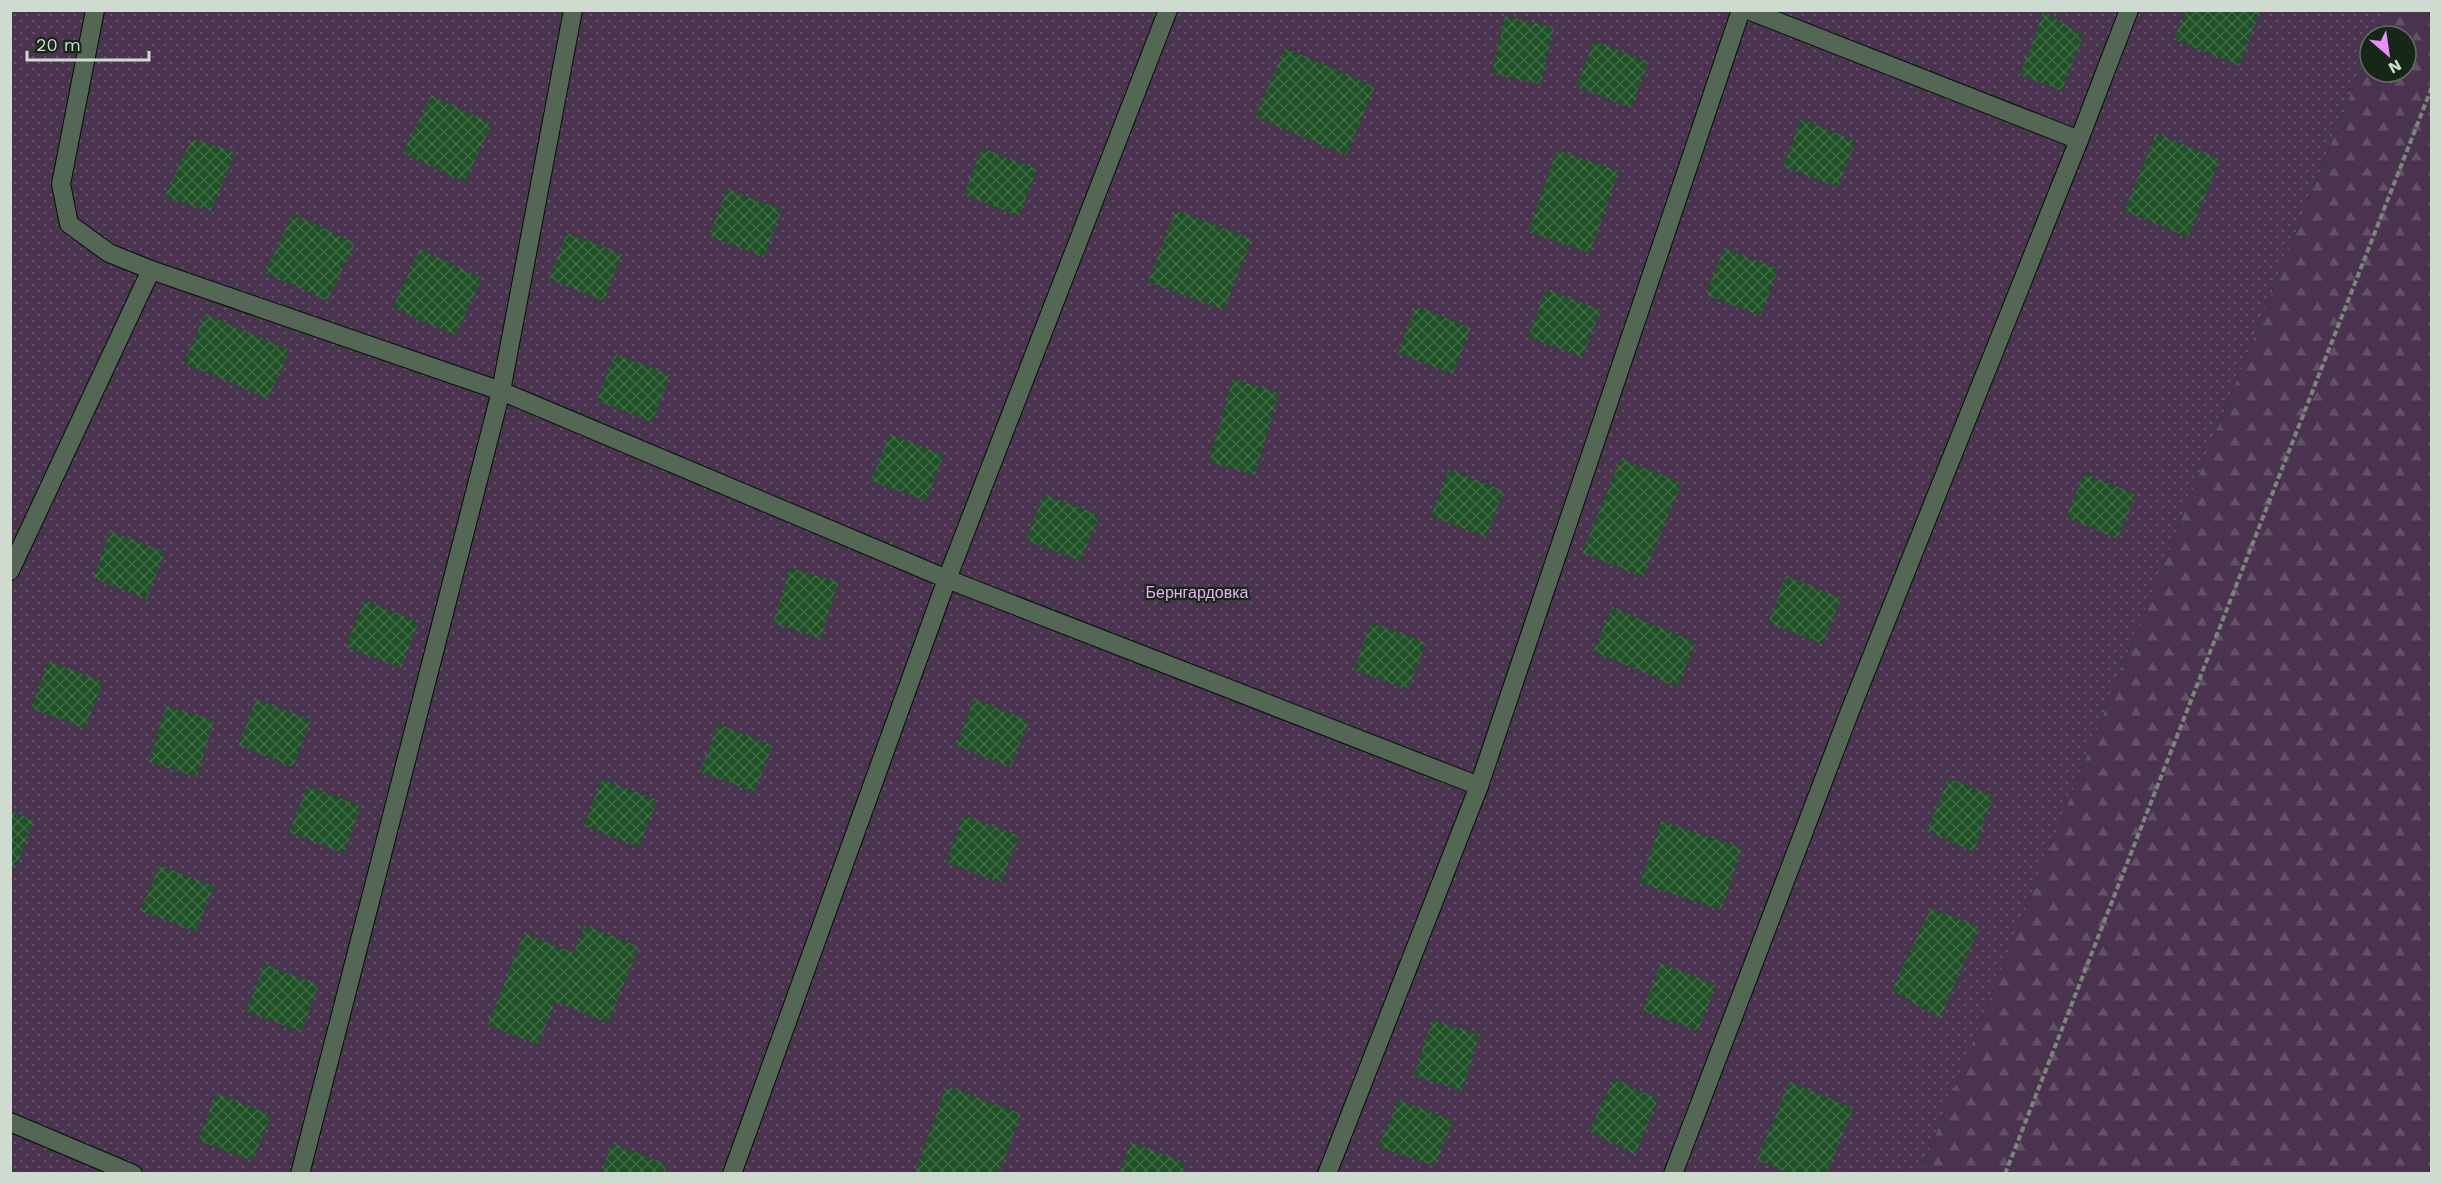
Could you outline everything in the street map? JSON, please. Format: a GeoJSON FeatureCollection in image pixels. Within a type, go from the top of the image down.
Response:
{"type":"FeatureCollection","features":[{"type":"Feature","properties":{"kind":"street"},"geometry":{"type":"LineString","coordinates":[[95,10],[62,184],[69,224],[109,253],[151,270],[501,391],[947,579],[1479,786]]}},
{"type":"Feature","properties":{"kind":"street"},"geometry":{"type":"LineString","coordinates":[[300,1173],[501,391],[573,10]]}},
{"type":"Feature","properties":{"kind":"street"},"geometry":{"type":"LineString","coordinates":[[732,1173],[947,579],[1168,10]]}},
{"type":"Feature","properties":{"kind":"street"},"geometry":{"type":"LineString","coordinates":[[1326,1173],[1479,786],[1741,10]]}},
{"type":"Feature","properties":{"kind":"street"},"geometry":{"type":"LineString","coordinates":[[1748,10],[2079,140]]}},
{"type":"Feature","properties":{"kind":"street"},"geometry":{"type":"LineString","coordinates":[[1673,1173],[1850,711],[2079,140],[2128,10]]}},
{"type":"Feature","properties":{"kind":"street"},"geometry":{"type":"LineString","coordinates":[[10,571],[151,270]]}},
{"type":"Feature","properties":{"kind":"street"},"geometry":{"type":"LineString","coordinates":[[10,1122],[133,1173]]}},
{"type":"Feature","properties":{"kind":"path"},"geometry":{"type":"LineString","coordinates":[[2005,1173],[2432,87]]}},
{"type":"Feature","properties":{"kind":"green space","name":"Бернгардовка"},"geometry":{"type":"Polygon","coordinates":[[[10,11],[2384,11],[2379,24],[2358,24],[2358,76],[1920,1174],[11,1173],[10,11]]]}},
{"type":"Feature","properties":{"kind":"green space"},"geometry":{"type":"Polygon","coordinates":[[[2384,11],[2431,11],[2431,1173],[1920,1174],[2358,76],[2358,84],[2418,84],[2418,24],[2379,24],[2384,11]]]}},
{"type":"Feature","properties":{"kind":"building"},"geometry":{"type":"Polygon","coordinates":[[[2186,10],[2261,10],[2239,66],[2174,39],[2186,10]]]}},
{"type":"Feature","properties":{"kind":"building"},"geometry":{"type":"Polygon","coordinates":[[[2044,11],[2083,36],[2062,91],[2020,75],[2044,11]]]}},
{"type":"Feature","properties":{"kind":"building"},"geometry":{"type":"Polygon","coordinates":[[[1505,16],[1554,27],[1541,84],[1492,74],[1505,16]]]}},
{"type":"Feature","properties":{"kind":"building"},"geometry":{"type":"Polygon","coordinates":[[[1594,41],[1649,62],[1631,108],[1576,87],[1594,41]]]}},
{"type":"Feature","properties":{"kind":"building"},"geometry":{"type":"Polygon","coordinates":[[[1285,48],[1375,87],[1346,155],[1255,117],[1285,48]]]}},
{"type":"Feature","properties":{"kind":"building"},"geometry":{"type":"Polygon","coordinates":[[[431,95],[492,124],[465,182],[403,153],[431,95]]]}},
{"type":"Feature","properties":{"kind":"building"},"geometry":{"type":"Polygon","coordinates":[[[1801,119],[1856,141],[1838,187],[1783,167],[1801,119]]]}},
{"type":"Feature","properties":{"kind":"building"},"geometry":{"type":"Polygon","coordinates":[[[2156,133],[2220,159],[2188,237],[2124,211],[2156,133]]]}},
{"type":"Feature","properties":{"kind":"building"},"geometry":{"type":"Polygon","coordinates":[[[192,139],[235,152],[211,211],[164,197],[192,139]]]}},
{"type":"Feature","properties":{"kind":"building"},"geometry":{"type":"Polygon","coordinates":[[[982,148],[1037,169],[1019,216],[964,195],[982,148]]]}},
{"type":"Feature","properties":{"kind":"building"},"geometry":{"type":"Polygon","coordinates":[[[1557,150],[1619,171],[1590,253],[1528,232],[1557,150]]]}},
{"type":"Feature","properties":{"kind":"building"},"geometry":{"type":"Polygon","coordinates":[[[727,189],[782,210],[764,257],[709,236],[727,189]]]}},
{"type":"Feature","properties":{"kind":"building"},"geometry":{"type":"Polygon","coordinates":[[[1176,210],[1252,239],[1224,310],[1148,282],[1176,210]]]}},
{"type":"Feature","properties":{"kind":"building"},"geometry":{"type":"Polygon","coordinates":[[[293,214],[355,243],[327,301],[265,272],[293,214]]]}},
{"type":"Feature","properties":{"kind":"building"},"geometry":{"type":"Polygon","coordinates":[[[567,233],[622,254],[604,301],[549,279],[567,233]]]}},
{"type":"Feature","properties":{"kind":"building"},"geometry":{"type":"Polygon","coordinates":[[[1724,248],[1778,269],[1761,316],[1706,295],[1724,248]]]}},
{"type":"Feature","properties":{"kind":"building"},"geometry":{"type":"Polygon","coordinates":[[[420,249],[482,278],[455,336],[393,307],[420,249]]]}},
{"type":"Feature","properties":{"kind":"building"},"geometry":{"type":"Polygon","coordinates":[[[1546,289],[1601,310],[1582,357],[1528,337],[1546,289]]]}},
{"type":"Feature","properties":{"kind":"building"},"geometry":{"type":"Polygon","coordinates":[[[1416,306],[1471,328],[1453,374],[1398,353],[1416,306]]]}},
{"type":"Feature","properties":{"kind":"building"},"geometry":{"type":"Polygon","coordinates":[[[205,314],[290,350],[268,399],[184,363],[205,314]]]}},
{"type":"Feature","properties":{"kind":"building"},"geometry":{"type":"Polygon","coordinates":[[[615,354],[670,375],[652,422],[597,401],[615,354]]]}},
{"type":"Feature","properties":{"kind":"building"},"geometry":{"type":"Polygon","coordinates":[[[1233,379],[1279,393],[1255,475],[1209,462],[1233,379]]]}},
{"type":"Feature","properties":{"kind":"building"},"geometry":{"type":"Polygon","coordinates":[[[889,434],[944,455],[926,501],[871,481],[889,434]]]}},
{"type":"Feature","properties":{"kind":"building"},"geometry":{"type":"Polygon","coordinates":[[[1621,459],[1682,483],[1643,577],[1582,553],[1621,459]]]}},
{"type":"Feature","properties":{"kind":"building"},"geometry":{"type":"Polygon","coordinates":[[[1449,469],[1504,491],[1486,537],[1431,516],[1449,469]]]}},
{"type":"Feature","properties":{"kind":"building"},"geometry":{"type":"Polygon","coordinates":[[[2085,473],[2136,495],[2117,539],[2066,517],[2085,473]]]}},
{"type":"Feature","properties":{"kind":"building"},"geometry":{"type":"Polygon","coordinates":[[[1044,494],[1099,515],[1081,561],[1026,540],[1044,494]]]}},
{"type":"Feature","properties":{"kind":"building"},"geometry":{"type":"Polygon","coordinates":[[[110,531],[165,552],[147,599],[93,578],[110,531]]]}},
{"type":"Feature","properties":{"kind":"building"},"geometry":{"type":"Polygon","coordinates":[[[790,568],[838,582],[821,639],[773,623],[790,568]]]}},
{"type":"Feature","properties":{"kind":"building"},"geometry":{"type":"Polygon","coordinates":[[[1786,576],[1841,598],[1823,644],[1768,623],[1786,576]]]}},
{"type":"Feature","properties":{"kind":"building"},"geometry":{"type":"Polygon","coordinates":[[[364,600],[419,622],[401,668],[346,647],[364,600]]]}},
{"type":"Feature","properties":{"kind":"building"},"geometry":{"type":"Polygon","coordinates":[[[1612,607],[1696,643],[1677,687],[1593,651],[1612,607]]]}},
{"type":"Feature","properties":{"kind":"building"},"geometry":{"type":"Polygon","coordinates":[[[1371,622],[1426,643],[1408,690],[1354,670],[1371,622]]]}},
{"type":"Feature","properties":{"kind":"building"},"geometry":{"type":"Polygon","coordinates":[[[49,661],[103,682],[85,729],[31,708],[49,661]]]}},
{"type":"Feature","properties":{"kind":"building"},"geometry":{"type":"Polygon","coordinates":[[[256,699],[311,720],[293,767],[238,745],[256,699]]]}},
{"type":"Feature","properties":{"kind":"building"},"geometry":{"type":"Polygon","coordinates":[[[974,699],[1029,721],[1011,767],[956,746],[974,699]]]}},
{"type":"Feature","properties":{"kind":"building"},"geometry":{"type":"Polygon","coordinates":[[[166,706],[214,720],[197,777],[149,762],[166,706]]]}},
{"type":"Feature","properties":{"kind":"building"},"geometry":{"type":"Polygon","coordinates":[[[718,724],[773,746],[754,792],[700,772],[718,724]]]}},
{"type":"Feature","properties":{"kind":"building"},"geometry":{"type":"Polygon","coordinates":[[[1948,778],[1993,796],[1974,852],[1927,831],[1948,778]]]}},
{"type":"Feature","properties":{"kind":"building"},"geometry":{"type":"Polygon","coordinates":[[[602,779],[657,800],[639,847],[584,826],[602,779]]]}},
{"type":"Feature","properties":{"kind":"building"},"geometry":{"type":"Polygon","coordinates":[[[307,786],[361,806],[344,854],[289,832],[307,786]]]}},
{"type":"Feature","properties":{"kind":"building"},"geometry":{"type":"Polygon","coordinates":[[[10,811],[34,820],[16,867],[10,865],[10,811]]]}},
{"type":"Feature","properties":{"kind":"building"},"geometry":{"type":"Polygon","coordinates":[[[964,815],[1019,836],[1001,883],[946,862],[964,815]]]}},
{"type":"Feature","properties":{"kind":"building"},"geometry":{"type":"Polygon","coordinates":[[[1661,821],[1742,848],[1721,910],[1640,883],[1661,821]]]}},
{"type":"Feature","properties":{"kind":"building"},"geometry":{"type":"Polygon","coordinates":[[[159,865],[214,886],[196,932],[141,911],[159,865]]]}},
{"type":"Feature","properties":{"kind":"building"},"geometry":{"type":"Polygon","coordinates":[[[1931,908],[1979,927],[1940,1019],[1892,990],[1931,908]]]}},
{"type":"Feature","properties":{"kind":"building"},"geometry":{"type":"Polygon","coordinates":[[[585,925],[639,947],[608,1023],[555,1002],[538,1045],[488,1025],[524,933],[574,953],[585,925]]]}},
{"type":"Feature","properties":{"kind":"building"},"geometry":{"type":"Polygon","coordinates":[[[1661,963],[1716,985],[1698,1031],[1643,1011],[1661,963]]]}},
{"type":"Feature","properties":{"kind":"building"},"geometry":{"type":"Polygon","coordinates":[[[264,964],[319,985],[301,1032],[246,1011],[264,964]]]}},
{"type":"Feature","properties":{"kind":"building"},"geometry":{"type":"Polygon","coordinates":[[[1432,1020],[1480,1035],[1462,1091],[1414,1076],[1432,1020]]]}},
{"type":"Feature","properties":{"kind":"building"},"geometry":{"type":"Polygon","coordinates":[[[1614,1079],[1658,1099],[1635,1155],[1589,1131],[1614,1079]]]}},
{"type":"Feature","properties":{"kind":"building"},"geometry":{"type":"Polygon","coordinates":[[[1789,1082],[1853,1108],[1827,1174],[1791,1174],[1757,1160],[1789,1082]]]}},
{"type":"Feature","properties":{"kind":"building"},"geometry":{"type":"Polygon","coordinates":[[[947,1086],[1021,1114],[999,1174],[914,1174],[947,1086]]]}},
{"type":"Feature","properties":{"kind":"building"},"geometry":{"type":"Polygon","coordinates":[[[216,1093],[271,1115],[253,1161],[198,1140],[216,1093]]]}},
{"type":"Feature","properties":{"kind":"building"},"geometry":{"type":"Polygon","coordinates":[[[1399,1100],[1453,1121],[1435,1166],[1378,1147],[1399,1100]]]}},
{"type":"Feature","properties":{"kind":"building"},"geometry":{"type":"Polygon","coordinates":[[[1131,1142],[1186,1163],[1182,1174],[1119,1174],[1131,1142]]]}},
{"type":"Feature","properties":{"kind":"building"},"geometry":{"type":"Polygon","coordinates":[[[612,1143],[667,1165],[664,1174],[601,1174],[612,1143]]]}}]}
